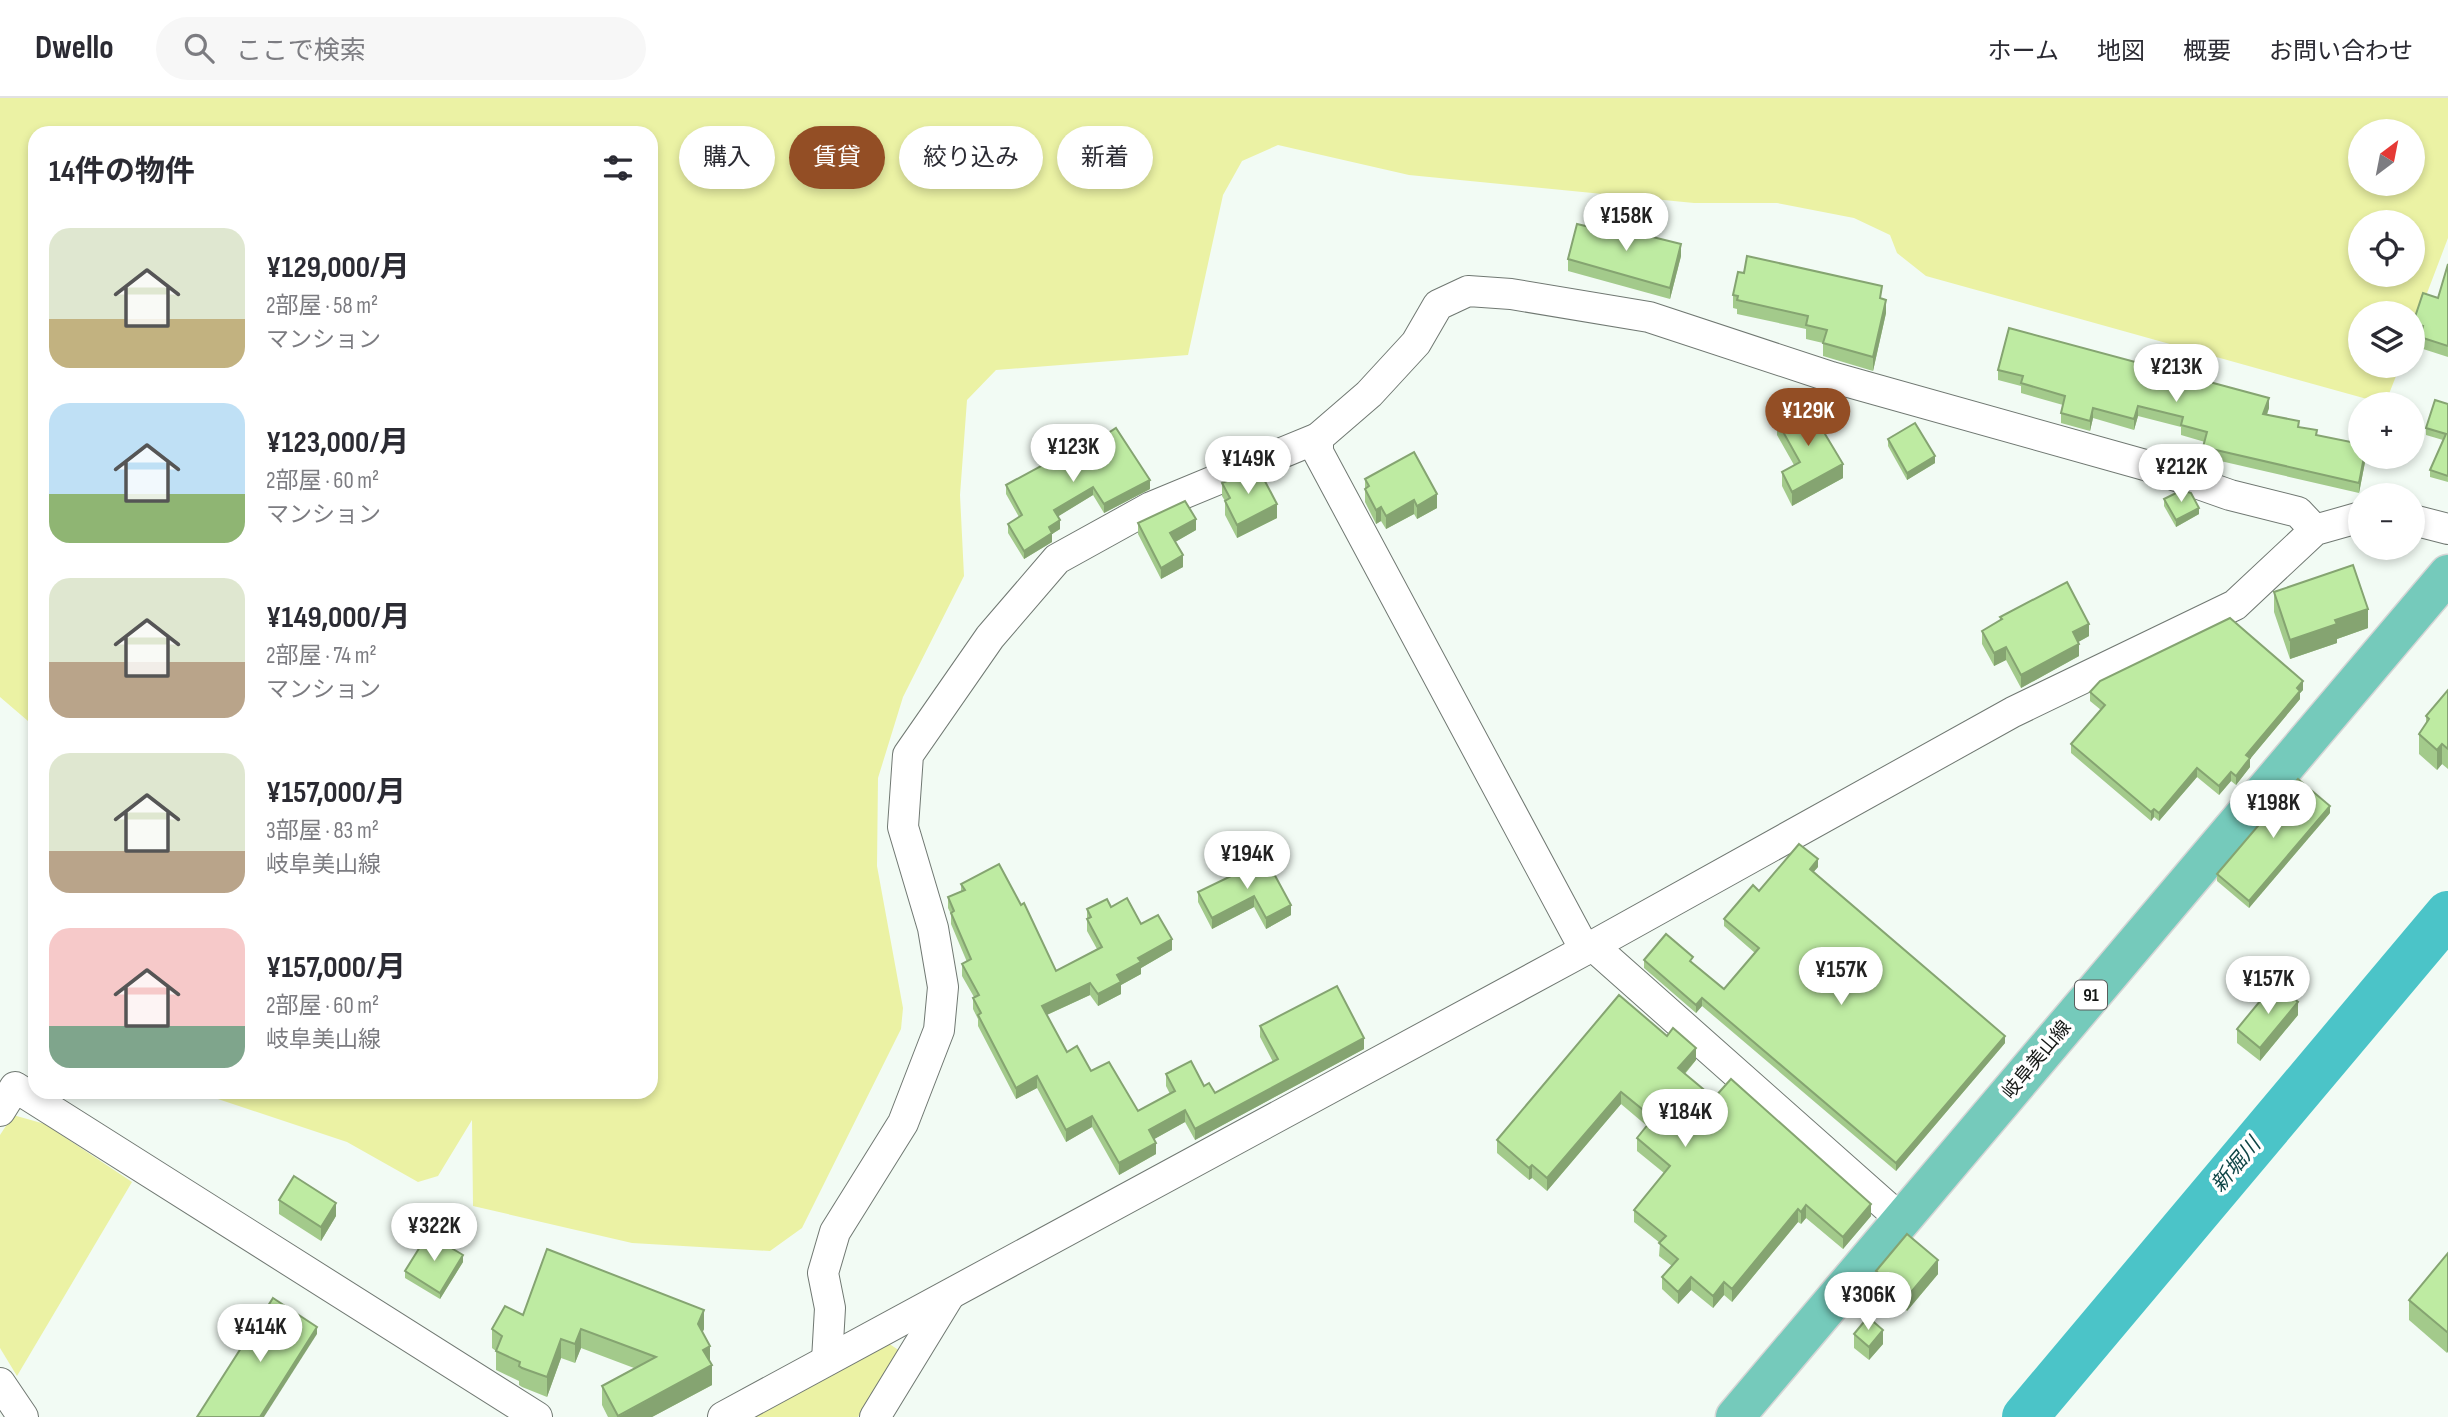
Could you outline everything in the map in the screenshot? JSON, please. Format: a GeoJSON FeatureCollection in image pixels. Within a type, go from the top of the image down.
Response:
{"type":"FeatureCollection","features":[{"type":"Feature","properties":{"kind":"main road","name":"岐阜美山線"},"geometry":{"type":"LineString","coordinates":[[1735,1417],[2448,574]]}},
{"type":"Feature","properties":{"kind":"street"},"geometry":{"type":"LineString","coordinates":[[827,1360],[830,1308],[823,1273],[835,1232],[903,1123],[939,1030],[943,987],[933,928],[903,827],[908,755],[990,637],[1057,559],[1151,507],[1318,438],[1370,394],[1416,343],[1438,305],[1468,291],[1511,294],[1649,317],[1830,377],[2146,465],[2230,495],[2298,512],[2315,530]]}},
{"type":"Feature","properties":{"kind":"street"},"geometry":{"type":"LineString","coordinates":[[1318,438],[1318,452],[1589,948],[1903,1221]]}},
{"type":"Feature","properties":{"kind":"street"},"geometry":{"type":"LineString","coordinates":[[723,1417],[1589,948],[2013,712],[2235,604],[2315,530],[2348,521]]}},
{"type":"Feature","properties":{"kind":"street"},"geometry":{"type":"LineString","coordinates":[[2425,523],[2448,529]]}},
{"type":"Feature","properties":{"kind":"street"},"geometry":{"type":"LineString","coordinates":[[0,1111],[15,1087],[28,1095]]}},
{"type":"Feature","properties":{"kind":"street"},"geometry":{"type":"LineString","coordinates":[[34,1099],[537,1417]]}},
{"type":"Feature","properties":{"kind":"street"},"geometry":{"type":"LineString","coordinates":[[875,1417],[949,1296]]}},
{"type":"Feature","properties":{"kind":"street"},"geometry":{"type":"LineString","coordinates":[[0,1383],[23,1417]]}},
{"type":"Feature","properties":{"kind":"green space"},"geometry":{"type":"Polygon","coordinates":[[[0,98],[2448,98],[2448,238],[2424,301],[2348,301],[2348,378],[2395,378],[2390,392],[2348,394],[1926,276],[1897,253],[1890,235],[1854,218],[1777,203],[1694,203],[1409,175],[1278,145],[1242,161],[1223,195],[1188,355],[996,370],[967,400],[960,495],[964,576],[903,697],[878,778],[877,866],[903,1008],[901,1029],[802,1228],[770,1251],[632,1243],[473,1206],[472,1120],[438,1176],[418,1182],[347,1142],[218,1099],[658,1099],[658,126],[28,126],[28,721],[0,697],[0,98]]]}},
{"type":"Feature","properties":{"kind":"green space"},"geometry":{"type":"Polygon","coordinates":[[[13,1115],[45,1124],[132,1182],[17,1376],[0,1348],[0,1135],[13,1115]]]}},
{"type":"Feature","properties":{"kind":"green space"},"geometry":{"type":"Polygon","coordinates":[[[882,1339],[900,1351],[858,1417],[742,1417],[882,1339]]]}},
{"type":"Feature","properties":{"kind":"building"},"geometry":{"type":"Polygon","coordinates":[[[1596,223],[1681,244],[1670,288],[1568,259],[1577,224],[1594,228],[1596,223]]]}},
{"type":"Feature","properties":{"kind":"building"},"geometry":{"type":"Polygon","coordinates":[[[1747,256],[1882,286],[1880,298],[1886,300],[1873,357],[1823,343],[1827,330],[1806,325],[1808,316],[1737,300],[1738,296],[1733,295],[1738,272],[1744,273],[1747,256]]]}},
{"type":"Feature","properties":{"kind":"building"},"geometry":{"type":"Polygon","coordinates":[[[2448,264],[2448,346],[2425,339],[2425,301],[2420,301],[2423,293],[2438,298],[2448,264]]]}},
{"type":"Feature","properties":{"kind":"building"},"geometry":{"type":"Polygon","coordinates":[[[2009,328],[2269,398],[2263,414],[2299,421],[2298,427],[2317,430],[2316,435],[2348,441],[2348,469],[2362,469],[2359,483],[2203,447],[2207,432],[2181,425],[2183,417],[2138,406],[2134,419],[2093,408],[2090,421],[2061,413],[2065,396],[2021,383],[2023,376],[1998,370],[2009,328]]]}},
{"type":"Feature","properties":{"kind":"building"},"geometry":{"type":"Polygon","coordinates":[[[2435,400],[2448,404],[2448,476],[2430,470],[2446,434],[2426,428],[2435,400]]]}},
{"type":"Feature","properties":{"kind":"building"},"geometry":{"type":"Polygon","coordinates":[[[1807,404],[1843,464],[1792,492],[1782,472],[1800,462],[1777,421],[1807,404]]]}},
{"type":"Feature","properties":{"kind":"building"},"geometry":{"type":"Polygon","coordinates":[[[1915,423],[1935,456],[1907,473],[1888,439],[1915,423]]]}},
{"type":"Feature","properties":{"kind":"building"},"geometry":{"type":"Polygon","coordinates":[[[1116,428],[1150,480],[1104,504],[1093,487],[1054,510],[1060,520],[1049,527],[1052,533],[1024,551],[1008,524],[1022,515],[1006,485],[1076,447],[1079,452],[1116,428]]]}},
{"type":"Feature","properties":{"kind":"building"},"geometry":{"type":"Polygon","coordinates":[[[1414,452],[1437,494],[1417,506],[1414,500],[1386,516],[1381,507],[1376,510],[1365,489],[1369,486],[1365,479],[1414,452]]]}},
{"type":"Feature","properties":{"kind":"building"},"geometry":{"type":"Polygon","coordinates":[[[1258,468],[1277,504],[1237,525],[1225,501],[1230,498],[1222,483],[1258,468]]]}},
{"type":"Feature","properties":{"kind":"building"},"geometry":{"type":"Polygon","coordinates":[[[2182,490],[2191,493],[2199,508],[2176,520],[2164,499],[2182,490]]]}},
{"type":"Feature","properties":{"kind":"building"},"geometry":{"type":"Polygon","coordinates":[[[1185,501],[1196,519],[1170,533],[1183,555],[1161,568],[1138,523],[1185,501]]]}},
{"type":"Feature","properties":{"kind":"building"},"geometry":{"type":"Polygon","coordinates":[[[2353,565],[2368,609],[2335,620],[2337,624],[2290,640],[2274,592],[2353,565]]]}},
{"type":"Feature","properties":{"kind":"building"},"geometry":{"type":"Polygon","coordinates":[[[2067,582],[2089,624],[2073,632],[2079,644],[2021,675],[2006,647],[1994,653],[1982,631],[2002,619],[2000,617],[2067,582]]]}},
{"type":"Feature","properties":{"kind":"building"},"geometry":{"type":"Polygon","coordinates":[[[2230,618],[2303,681],[2297,688],[2300,691],[2246,755],[2250,758],[2236,776],[2231,772],[2219,786],[2197,768],[2159,813],[2154,809],[2151,812],[2071,744],[2105,705],[2090,692],[2100,681],[2230,618]]]}},
{"type":"Feature","properties":{"kind":"building"},"geometry":{"type":"Polygon","coordinates":[[[2448,690],[2448,749],[2442,744],[2437,750],[2419,734],[2429,719],[2426,716],[2448,690]]]}},
{"type":"Feature","properties":{"kind":"building"},"geometry":{"type":"Polygon","coordinates":[[[2298,779],[2330,806],[2249,901],[2217,874],[2298,779]]]}},
{"type":"Feature","properties":{"kind":"building"},"geometry":{"type":"Polygon","coordinates":[[[1799,844],[1818,859],[1810,869],[2005,1036],[1896,1163],[1702,998],[1696,1005],[1644,960],[1666,934],[1693,957],[1690,961],[1724,989],[1759,948],[1724,919],[1753,885],[1759,891],[1799,844]]]}},
{"type":"Feature","properties":{"kind":"building"},"geometry":{"type":"Polygon","coordinates":[[[1266,859],[1291,905],[1266,918],[1254,896],[1212,918],[1198,892],[1266,859]]]}},
{"type":"Feature","properties":{"kind":"building"},"geometry":{"type":"Polygon","coordinates":[[[999,864],[1021,905],[1024,903],[1056,971],[1102,947],[1087,919],[1091,917],[1087,909],[1107,899],[1111,907],[1127,898],[1141,924],[1158,915],[1172,939],[1138,958],[1141,962],[1117,975],[1121,982],[1098,994],[1090,983],[1042,1006],[1067,1052],[1077,1046],[1091,1071],[1109,1062],[1138,1111],[1175,1091],[1166,1074],[1191,1061],[1204,1086],[1209,1083],[1215,1093],[1278,1059],[1260,1026],[1337,986],[1364,1038],[1195,1129],[1185,1110],[1149,1130],[1156,1143],[1119,1163],[1092,1116],[1066,1130],[1037,1076],[1016,1088],[978,1015],[981,1013],[973,998],[979,995],[962,964],[971,959],[951,913],[954,911],[948,897],[965,890],[961,884],[999,864]]]}},
{"type":"Feature","properties":{"kind":"building"},"geometry":{"type":"Polygon","coordinates":[[[2275,983],[2298,1002],[2260,1048],[2237,1029],[2275,983]]]}},
{"type":"Feature","properties":{"kind":"building"},"geometry":{"type":"Polygon","coordinates":[[[1619,995],[1667,1036],[1673,1028],[1696,1048],[1678,1068],[1714,1098],[1731,1079],[1871,1204],[1843,1237],[1806,1205],[1801,1212],[1798,1209],[1732,1289],[1724,1282],[1713,1296],[1691,1277],[1678,1292],[1662,1277],[1678,1259],[1659,1243],[1666,1236],[1634,1210],[1670,1166],[1637,1138],[1653,1118],[1621,1092],[1547,1178],[1532,1165],[1529,1168],[1497,1140],[1619,995]]]}},
{"type":"Feature","properties":{"kind":"building"},"geometry":{"type":"Polygon","coordinates":[[[294,1176],[336,1203],[321,1227],[279,1200],[294,1176]]]}},
{"type":"Feature","properties":{"kind":"building"},"geometry":{"type":"Polygon","coordinates":[[[428,1234],[463,1255],[440,1293],[405,1271],[428,1234]]]}},
{"type":"Feature","properties":{"kind":"building"},"geometry":{"type":"Polygon","coordinates":[[[1907,1234],[1938,1260],[1907,1297],[1876,1271],[1907,1234]]]}},
{"type":"Feature","properties":{"kind":"building"},"geometry":{"type":"Polygon","coordinates":[[[547,1249],[704,1310],[698,1324],[710,1346],[703,1350],[712,1365],[618,1416],[602,1386],[656,1357],[581,1329],[575,1344],[561,1339],[547,1377],[522,1368],[519,1366],[520,1362],[496,1351],[502,1336],[492,1329],[505,1306],[523,1315],[547,1249]]]}},
{"type":"Feature","properties":{"kind":"building"},"geometry":{"type":"Polygon","coordinates":[[[2448,1253],[2448,1331],[2447,1332],[2409,1300],[2448,1253]]]}},
{"type":"Feature","properties":{"kind":"building"},"geometry":{"type":"Polygon","coordinates":[[[273,1298],[317,1327],[260,1417],[197,1417],[273,1298]]]}},
{"type":"Feature","properties":{"kind":"building"},"geometry":{"type":"Polygon","coordinates":[[[1868,1317],[1883,1330],[1869,1347],[1854,1334],[1868,1317]]]}},
{"type":"Feature","properties":{"kind":"waterway","name":"新堀川"},"geometry":{"type":"LineString","coordinates":[[2025,1417],[2448,914]]}}]}
